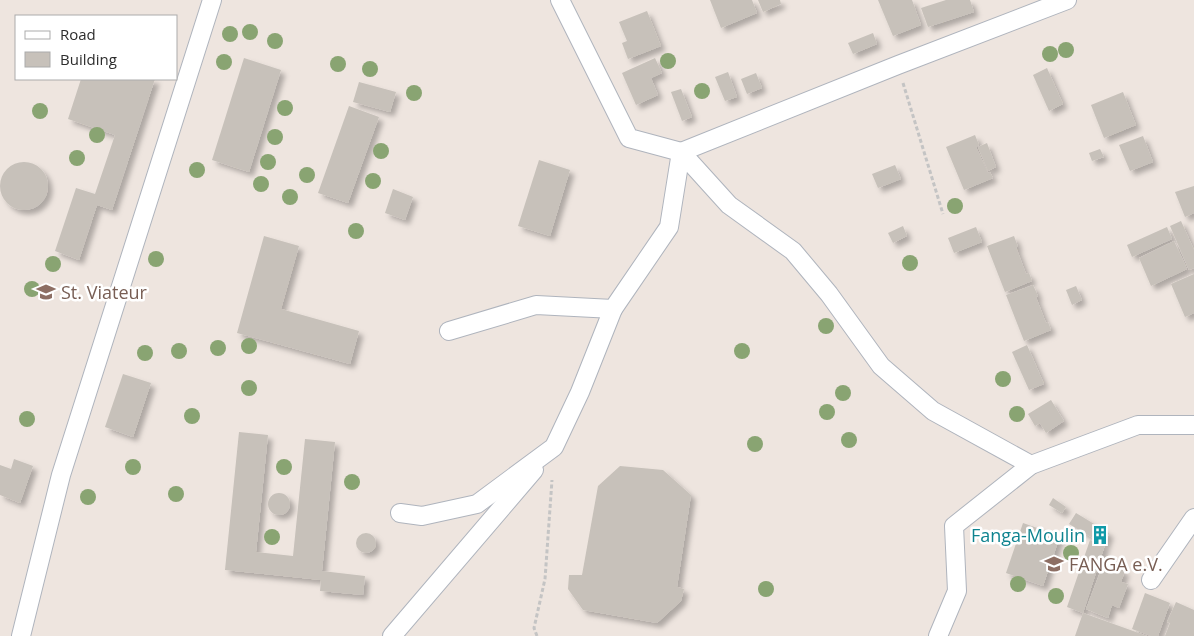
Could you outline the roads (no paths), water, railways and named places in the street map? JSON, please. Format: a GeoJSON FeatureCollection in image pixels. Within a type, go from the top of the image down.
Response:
{"type":"FeatureCollection","features":[{"type":"Feature","properties":{"kind":"street"},"geometry":{"type":"LineString","coordinates":[[21,636],[62,475],[212,0]]}},
{"type":"Feature","properties":{"kind":"street"},"geometry":{"type":"LineString","coordinates":[[560,0],[629,138],[681,152],[730,205],[793,251],[829,294],[881,366],[933,411],[1032,465]]}},
{"type":"Feature","properties":{"kind":"street"},"geometry":{"type":"LineString","coordinates":[[681,152],[1067,0]]}},
{"type":"Feature","properties":{"kind":"street"},"geometry":{"type":"LineString","coordinates":[[392,636],[554,447],[580,392],[612,309],[669,227],[681,152]]}},
{"type":"Feature","properties":{"kind":"street"},"geometry":{"type":"LineString","coordinates":[[449,331],[536,305],[612,309]]}},
{"type":"Feature","properties":{"kind":"street"},"geometry":{"type":"LineString","coordinates":[[938,636],[957,591],[954,526],[1032,465],[1138,425],[1194,426]]}},
{"type":"Feature","properties":{"kind":"street"},"geometry":{"type":"LineString","coordinates":[[400,512],[422,516],[477,504],[554,447]]}},
{"type":"Feature","properties":{"kind":"street"},"geometry":{"type":"LineString","coordinates":[[1151,580],[1194,518]]}},
{"type":"Feature","properties":{"kind":"place","name":"St. Viateur"},"geometry":{"type":"Point","coordinates":[46,292]}},
{"type":"Feature","properties":{"kind":"place","name":"Fanga-Moulin"},"geometry":{"type":"Point","coordinates":[1100,535]}},
{"type":"Feature","properties":{"kind":"place","name":"FANGA e.V."},"geometry":{"type":"Point","coordinates":[1054,564]}}]}
